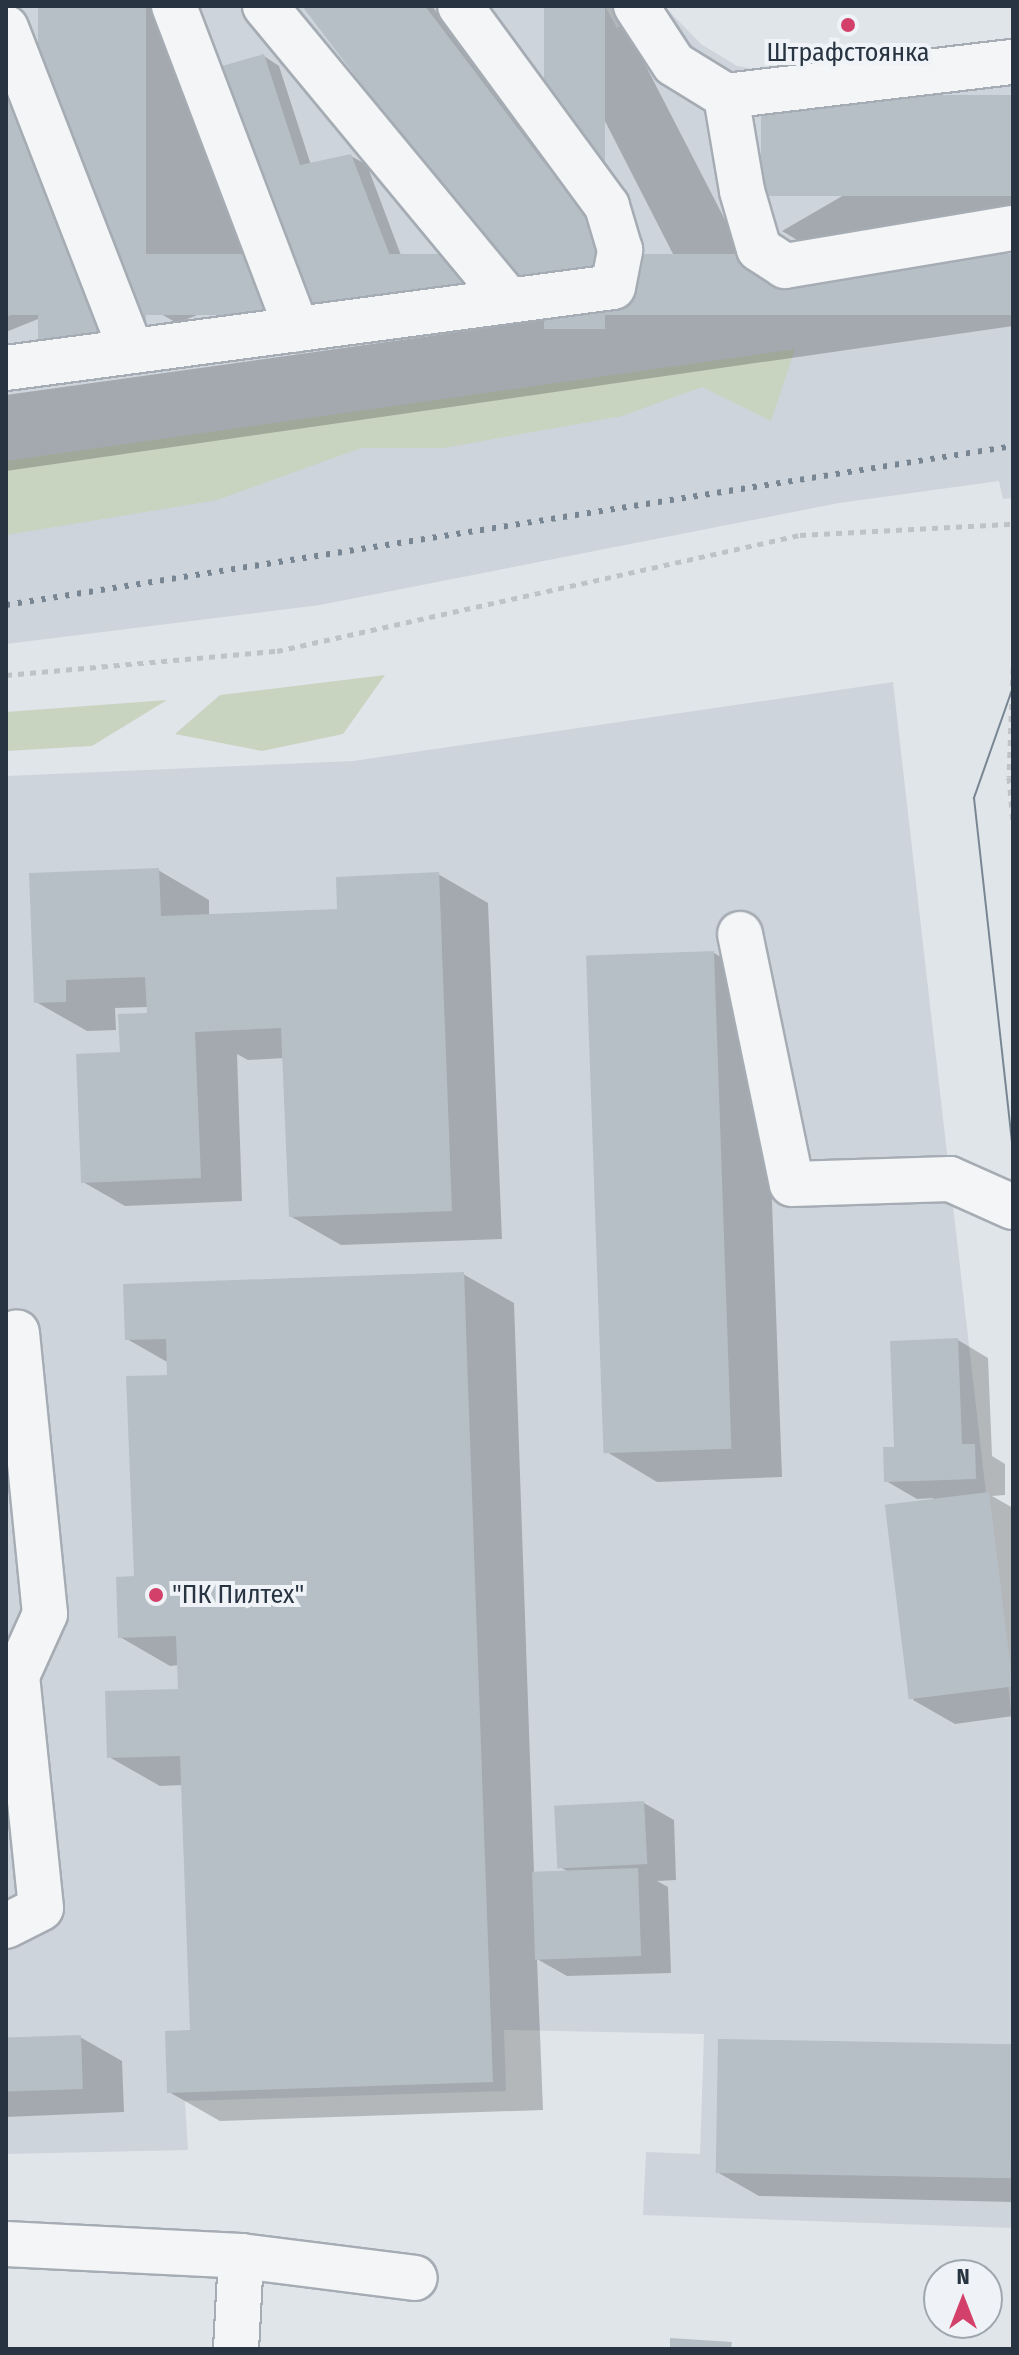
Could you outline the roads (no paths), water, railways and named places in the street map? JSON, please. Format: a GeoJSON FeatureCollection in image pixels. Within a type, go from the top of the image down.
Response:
{"type":"FeatureCollection","features":[{"type":"Feature","properties":{"kind":"lane"},"geometry":{"type":"LineString","coordinates":[[174,6],[297,329]]}},
{"type":"Feature","properties":{"kind":"lane"},"geometry":{"type":"LineString","coordinates":[[265,6],[508,300]]}},
{"type":"Feature","properties":{"kind":"lane"},"geometry":{"type":"LineString","coordinates":[[6,368],[613,287],[620,250],[607,206],[460,6]]}},
{"type":"Feature","properties":{"kind":"lane"},"geometry":{"type":"LineString","coordinates":[[636,6],[674,64],[726,96],[1013,62]]}},
{"type":"Feature","properties":{"kind":"lane"},"geometry":{"type":"LineString","coordinates":[[6,28],[131,351]]}},
{"type":"Feature","properties":{"kind":"lane"},"geometry":{"type":"LineString","coordinates":[[726,96],[742,191],[759,249],[785,266],[1013,228]]}},
{"type":"Feature","properties":{"kind":"lane"},"geometry":{"type":"LineString","coordinates":[[740,934],[792,1184],[950,1179],[1013,1207]]}},
{"type":"Feature","properties":{"kind":"lane"},"geometry":{"type":"LineString","coordinates":[[6,1926],[41,1908],[17,1676],[45,1614],[17,1332]]}},
{"type":"Feature","properties":{"kind":"lane"},"geometry":{"type":"LineString","coordinates":[[6,2244],[241,2256],[415,2278]]}},
{"type":"Feature","properties":{"kind":"lane"},"geometry":{"type":"LineString","coordinates":[[236,2349],[241,2256]]}},
{"type":"Feature","properties":{"kind":"tram line"},"geometry":{"type":"LineString","coordinates":[[1013,687],[974,798],[1013,1151]]}},
{"type":"Feature","properties":{"kind":"railway"},"geometry":{"type":"LineString","coordinates":[[6,605],[1013,446]]}},
{"type":"Feature","properties":{"kind":"place","name":"Штрафстоянка"},"geometry":{"type":"Point","coordinates":[848,25]}},
{"type":"Feature","properties":{"kind":"place","name":"\"ПК Пилтех\""},"geometry":{"type":"Point","coordinates":[156,1595]}}]}
